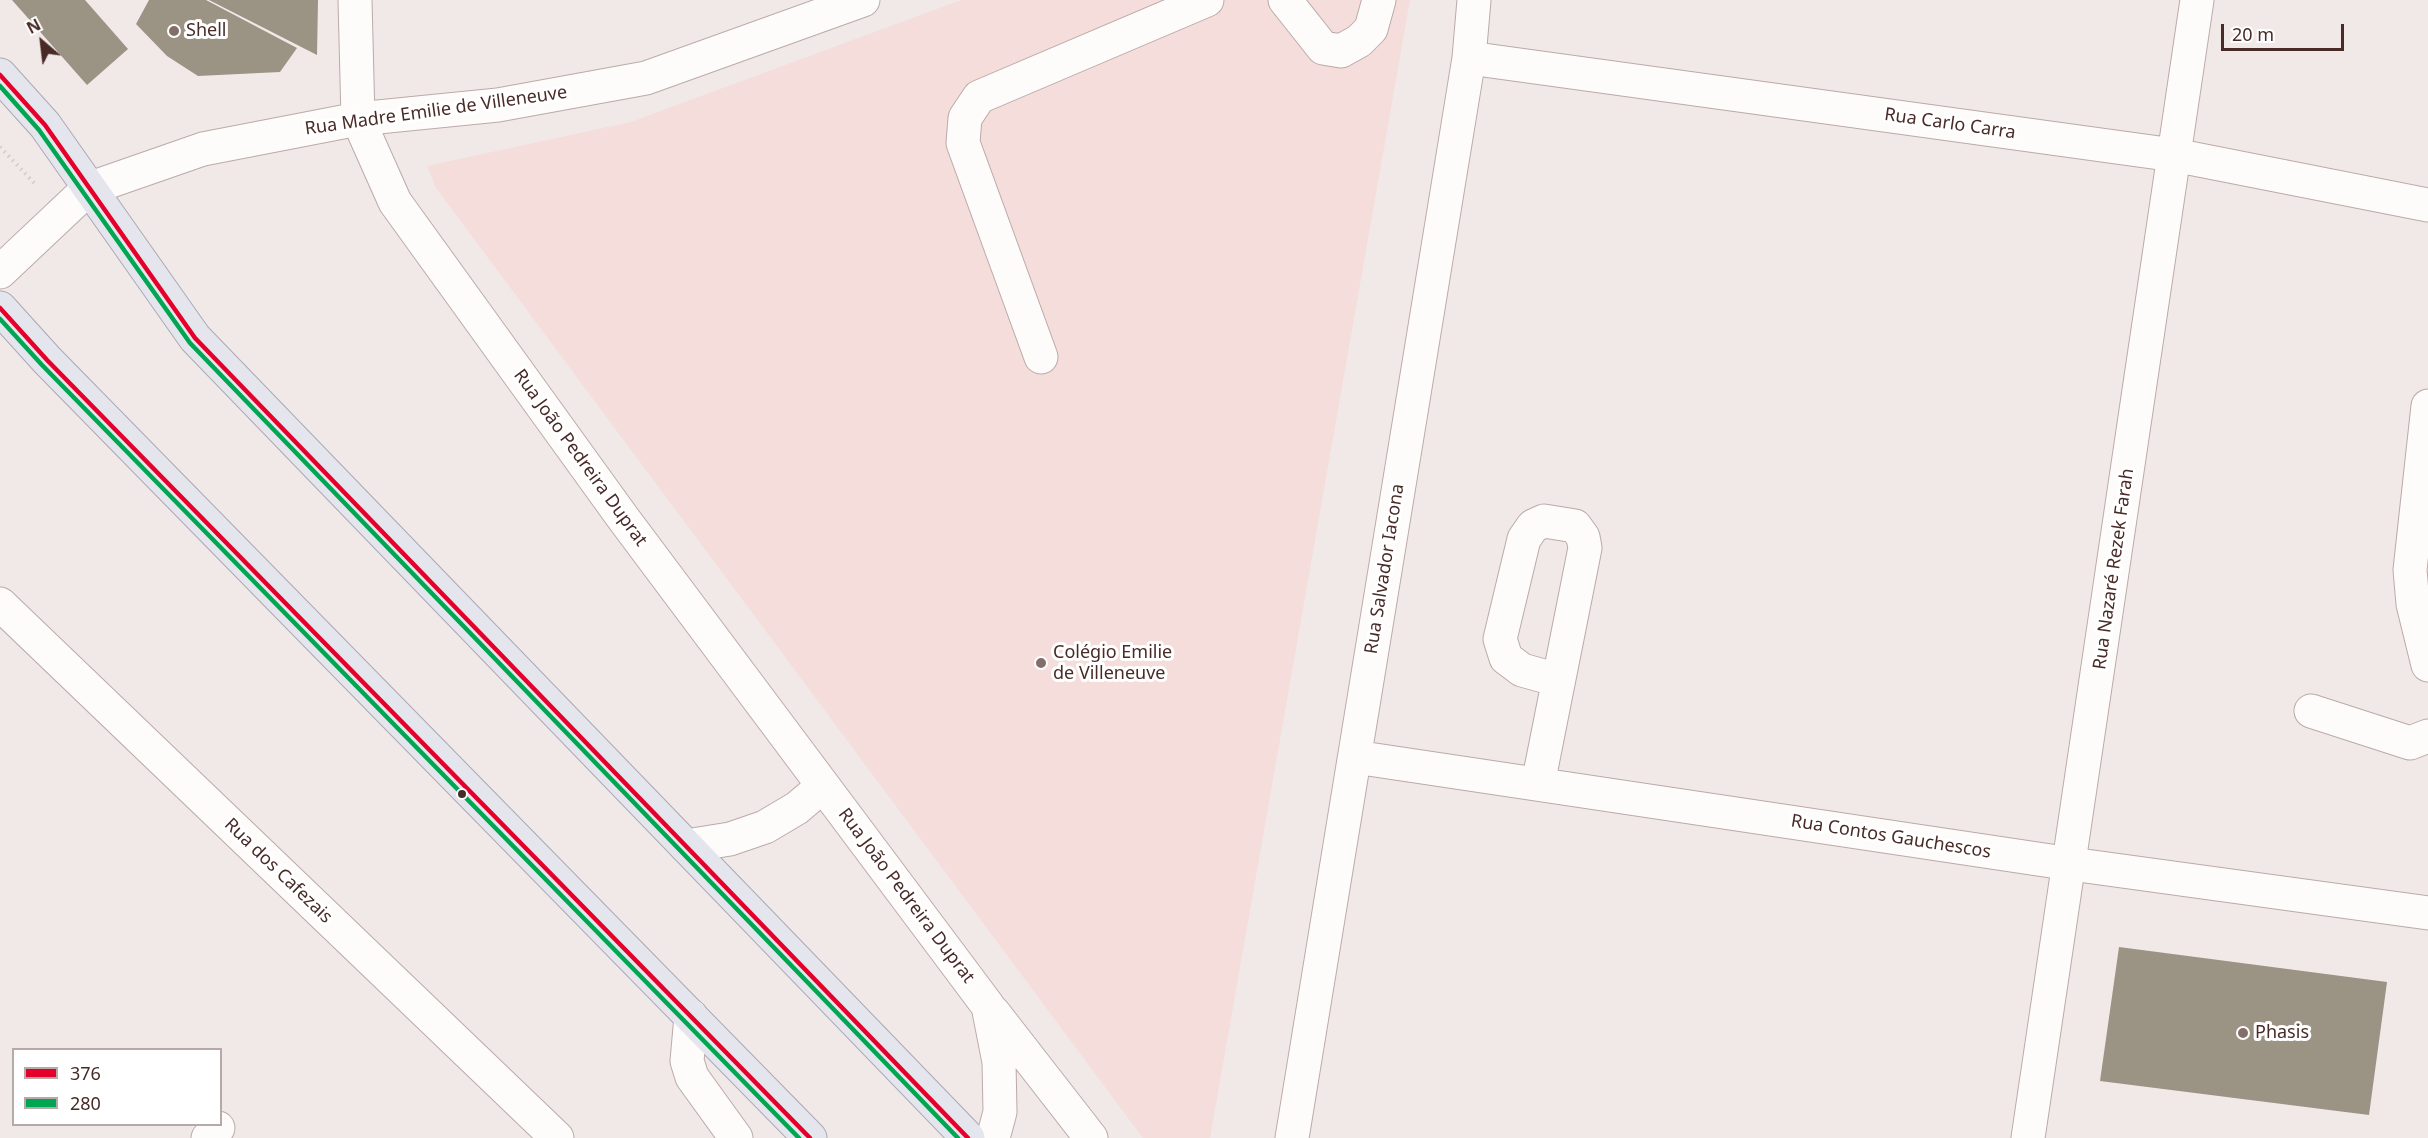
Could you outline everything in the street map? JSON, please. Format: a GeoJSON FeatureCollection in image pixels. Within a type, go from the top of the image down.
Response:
{"type":"FeatureCollection","features":[{"type":"Feature","properties":{"kind":"main road"},"geometry":{"type":"LineString","coordinates":[[0,75],[45,125],[195,338],[968,1138]]}},
{"type":"Feature","properties":{"kind":"main road"},"geometry":{"type":"LineString","coordinates":[[0,308],[47,360],[810,1138]]}},
{"type":"Feature","properties":{"kind":"street"},"geometry":{"type":"LineString","coordinates":[[354,0],[358,119]]}},
{"type":"Feature","properties":{"kind":"street","name":"Rua Madre Emilie de Villeneuve"},"geometry":{"type":"LineString","coordinates":[[0,272],[88,189],[202,149],[358,119],[498,105],[646,78],[863,0]]}},
{"type":"Feature","properties":{"kind":"street"},"geometry":{"type":"LineString","coordinates":[[1041,357],[963,143],[964,118],[979,97],[1207,0]]}},
{"type":"Feature","properties":{"kind":"street"},"geometry":{"type":"LineString","coordinates":[[1285,0],[1323,48],[1341,51],[1359,41],[1371,29],[1380,0]]}},
{"type":"Feature","properties":{"kind":"street","name":"Rua Salvador Iacona"},"geometry":{"type":"LineString","coordinates":[[1292,1138],[1469,58],[1474,0]]}},
{"type":"Feature","properties":{"kind":"street","name":"Rua Nazaré Rezek Farah"},"geometry":{"type":"LineString","coordinates":[[2028,1138],[2071,864],[2197,0]]}},
{"type":"Feature","properties":{"kind":"street","name":"Rua Carlo Carra"},"geometry":{"type":"LineString","coordinates":[[1469,58],[2174,155],[2428,205]]}},
{"type":"Feature","properties":{"kind":"street","name":"Rua João Pedreira Duprat"},"geometry":{"type":"LineString","coordinates":[[358,119],[395,202],[623,518],[988,1006],[1091,1138]]}},
{"type":"Feature","properties":{"kind":"street"},"geometry":{"type":"LineString","coordinates":[[2428,406],[2410,570],[2413,604],[2428,665]]}},
{"type":"Feature","properties":{"kind":"street","name":"Rua dos Cafezais"},"geometry":{"type":"LineString","coordinates":[[0,604],[557,1138]]}},
{"type":"Feature","properties":{"kind":"street"},"geometry":{"type":"LineString","coordinates":[[1538,784],[1558,680]]}},
{"type":"Feature","properties":{"kind":"street"},"geometry":{"type":"LineString","coordinates":[[2311,711],[2410,743],[2428,736]]}},
{"type":"Feature","properties":{"kind":"street","name":"Rua Contos Gauchescos"},"geometry":{"type":"LineString","coordinates":[[1355,757],[2071,864],[2428,913]]}},
{"type":"Feature","properties":{"kind":"street"},"geometry":{"type":"LineString","coordinates":[[686,846],[730,839],[765,827],[797,808],[823,786]]}},
{"type":"Feature","properties":{"kind":"street","name":"Rua João Pedreira Duprat"},"geometry":{"type":"LineString","coordinates":[[988,1006],[999,1062],[1000,1112],[993,1138]]}},
{"type":"Feature","properties":{"kind":"street"},"geometry":{"type":"LineString","coordinates":[[691,1016],[687,1061],[692,1077],[722,1133]]}},
{"type":"Feature","properties":{"kind":"shaded area","name":"Colégio Emilie de Villeneuve"},"geometry":{"type":"Polygon","coordinates":[[[961,0],[1410,0],[1210,1138],[1143,1138],[436,188],[427,166],[631,122],[961,0]]]}},
{"type":"Feature","properties":{"kind":"building"},"geometry":{"type":"Polygon","coordinates":[[[12,0],[85,0],[128,49],[87,85],[12,0]]]}},
{"type":"Feature","properties":{"kind":"building"},"geometry":{"type":"Polygon","coordinates":[[[149,0],[206,0],[297,48],[280,72],[198,76],[167,56],[136,24],[149,0]]]}},
{"type":"Feature","properties":{"kind":"building"},"geometry":{"type":"Polygon","coordinates":[[[209,0],[318,0],[317,55],[209,0]]]}},
{"type":"Feature","properties":{"kind":"building","name":"Phasis"},"geometry":{"type":"Polygon","coordinates":[[[2119,947],[2387,982],[2369,1115],[2100,1081],[2119,947]]]}},
{"type":"Feature","properties":{"kind":"transit line","name":"376"},"geometry":{"type":"LineString","coordinates":[[0,75],[45,125],[195,338],[968,1138]]}},
{"type":"Feature","properties":{"kind":"transit line","name":"280"},"geometry":{"type":"LineString","coordinates":[[0,86],[39,130],[190,343],[958,1138]]}},
{"type":"Feature","properties":{"kind":"transit line","name":"376"},"geometry":{"type":"LineString","coordinates":[[0,308],[47,360],[810,1138]]}},
{"type":"Feature","properties":{"kind":"transit line","name":"280"},"geometry":{"type":"LineString","coordinates":[[0,319],[42,365],[799,1138]]}},
{"type":"Feature","properties":{"kind":"place","name":"Shell"},"geometry":{"type":"Point","coordinates":[174,31]}},
{"type":"Feature","properties":{"kind":"place","name":"Colégio Emilie de Villeneuve"},"geometry":{"type":"Point","coordinates":[1041,663]}},
{"type":"Feature","properties":{"kind":"place","name":"Phasis"},"geometry":{"type":"Point","coordinates":[2243,1033]}}]}
